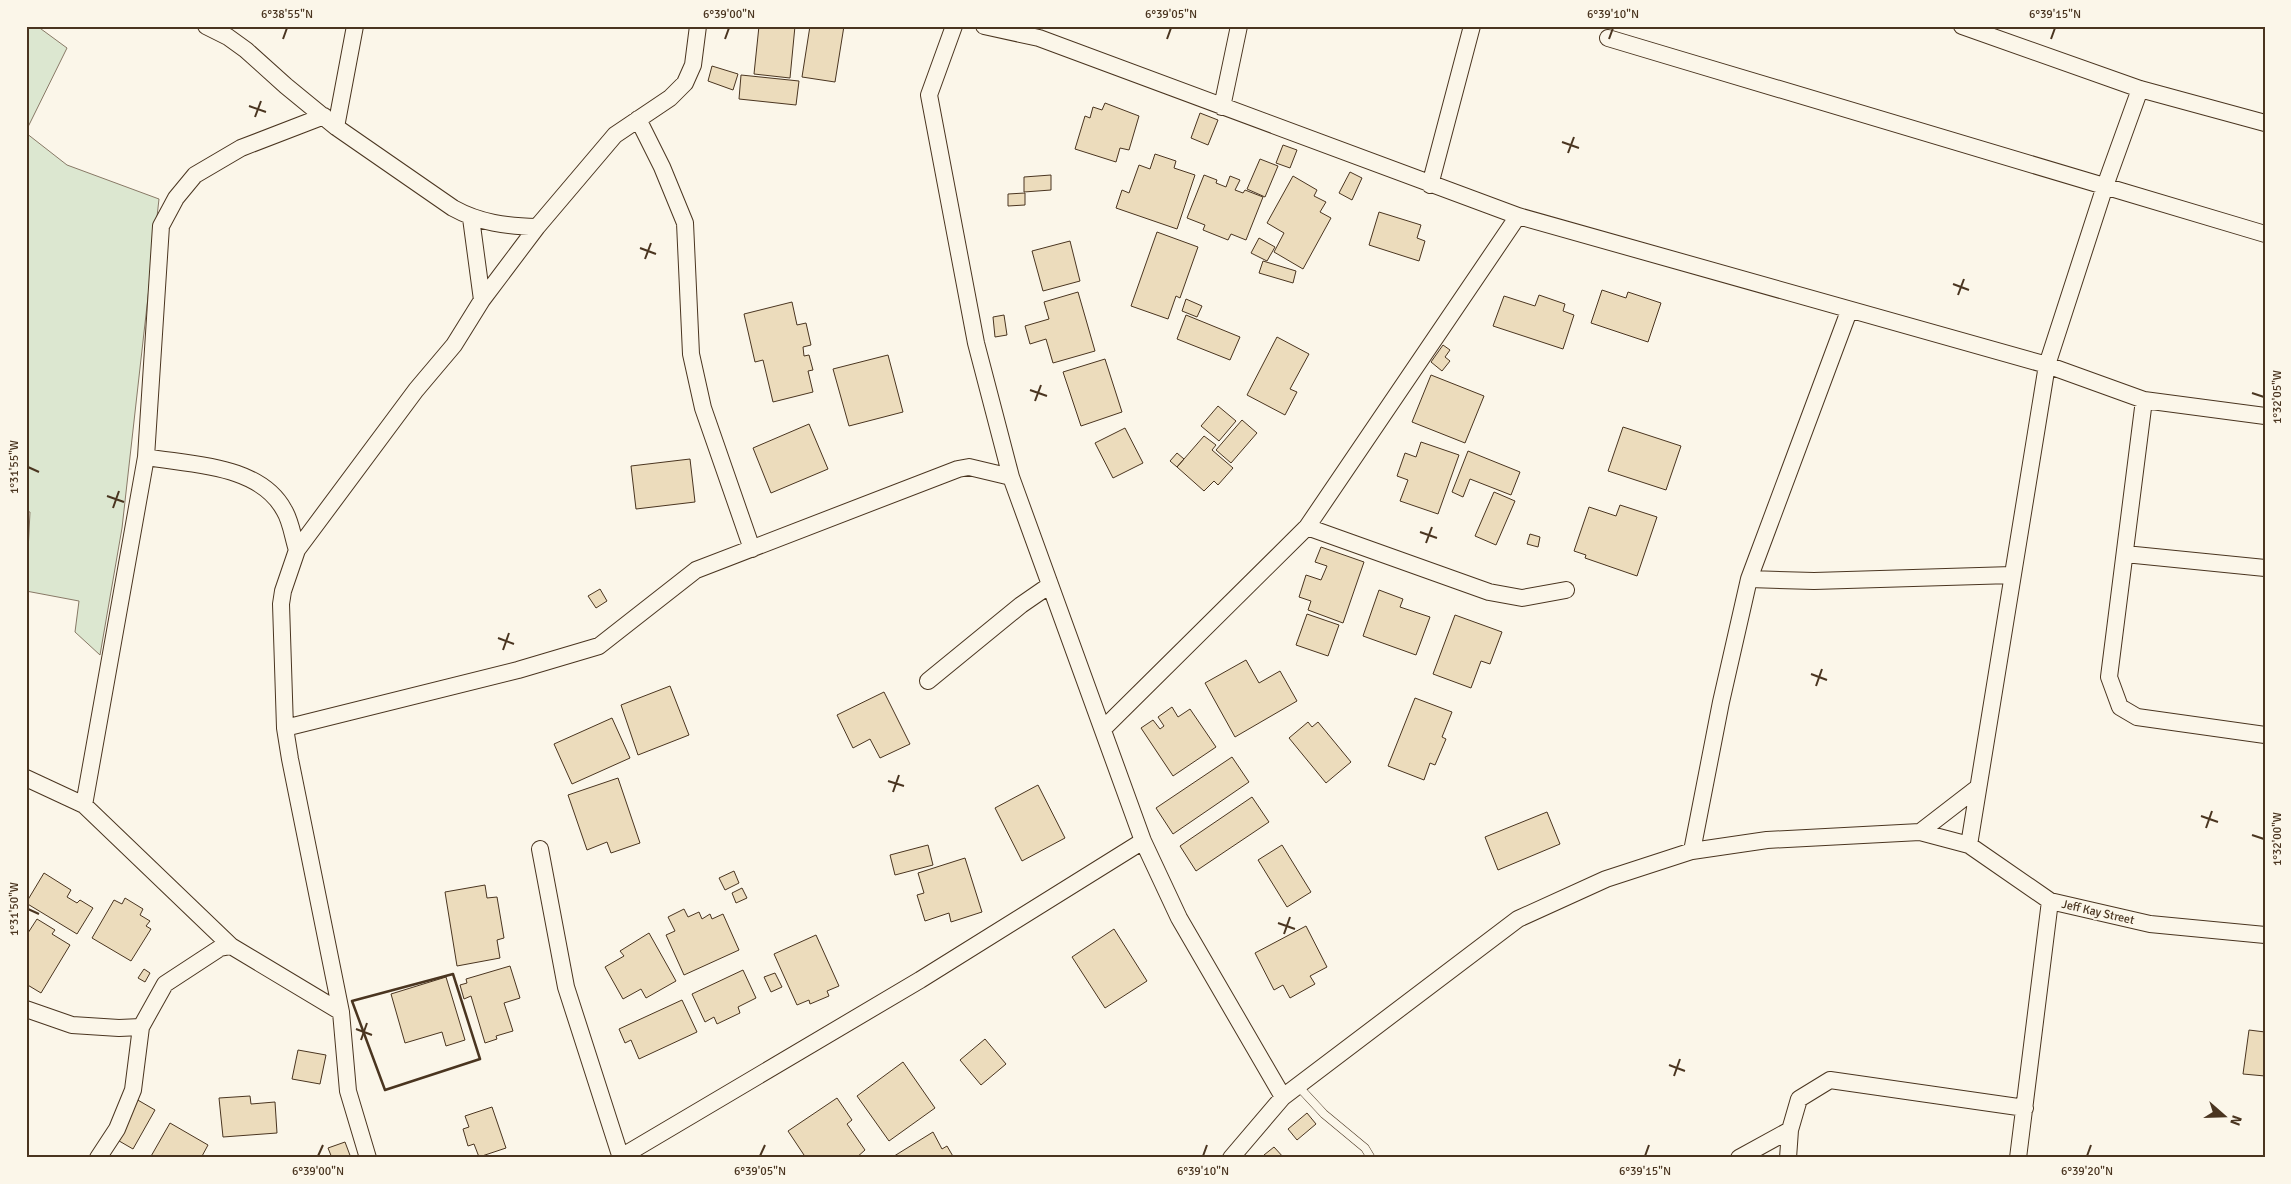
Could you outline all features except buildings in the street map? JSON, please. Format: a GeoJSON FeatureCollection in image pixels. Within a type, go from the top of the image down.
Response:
{"type":"FeatureCollection","features":[{"type":"Feature","properties":{"kind":"street"},"geometry":{"type":"LineString","coordinates":[[206,26],[246,50],[330,122],[453,208],[471,218],[503,226],[537,227]]}},
{"type":"Feature","properties":{"kind":"street"},"geometry":{"type":"LineString","coordinates":[[330,122],[355,26]]}},
{"type":"Feature","properties":{"kind":"street"},"geometry":{"type":"LineString","coordinates":[[368,1158],[348,1091],[342,1012],[285,728],[281,604],[283,591],[297,550],[416,390],[454,345],[482,300],[537,227],[615,135],[670,98],[685,83],[693,65],[698,26]]}},
{"type":"Feature","properties":{"kind":"street"},"geometry":{"type":"LineString","coordinates":[[954,26],[929,94],[976,343],[1011,477],[1143,841],[1179,918],[1284,1097]]}},
{"type":"Feature","properties":{"kind":"street"},"geometry":{"type":"LineString","coordinates":[[984,26],[1040,32],[1222,108],[1518,216],[2047,366],[2144,400],[2265,416]]}},
{"type":"Feature","properties":{"kind":"street"},"geometry":{"type":"LineString","coordinates":[[1222,108],[1239,26]]}},
{"type":"Feature","properties":{"kind":"street"},"geometry":{"type":"LineString","coordinates":[[1430,185],[1472,26]]}},
{"type":"Feature","properties":{"kind":"street"},"geometry":{"type":"LineString","coordinates":[[1962,26],[2140,89],[2265,124]]}},
{"type":"Feature","properties":{"kind":"street"},"geometry":{"type":"LineString","coordinates":[[1608,38],[2265,234]]}},
{"type":"Feature","properties":{"kind":"street"},"geometry":{"type":"LineString","coordinates":[[1969,845],[1977,788],[1985,758],[2012,575],[2047,366],[2105,186],[2140,89]]}},
{"type":"Feature","properties":{"kind":"street"},"geometry":{"type":"LineString","coordinates":[[638,119],[662,167],[685,223],[691,354],[703,408],[752,549]]}},
{"type":"Feature","properties":{"kind":"street"},"geometry":{"type":"LineString","coordinates":[[84,805],[146,457],[161,226],[176,198],[195,175],[240,148],[330,122]]}},
{"type":"Feature","properties":{"kind":"street"},"geometry":{"type":"LineString","coordinates":[[1103,729],[1307,527],[1518,216]]}},
{"type":"Feature","properties":{"kind":"street"},"geometry":{"type":"LineString","coordinates":[[471,218],[482,300]]}},
{"type":"Feature","properties":{"kind":"street"},"geometry":{"type":"LineString","coordinates":[[1692,852],[1721,702],[1749,579],[1848,311]]}},
{"type":"Feature","properties":{"kind":"street"},"geometry":{"type":"LineString","coordinates":[[2144,400],[2109,676],[2120,707],[2137,717],[2265,735]]}},
{"type":"Feature","properties":{"kind":"street"},"geometry":{"type":"LineString","coordinates":[[146,457],[232,472],[264,486],[284,510],[297,550]]}},
{"type":"Feature","properties":{"kind":"street"},"geometry":{"type":"LineString","coordinates":[[285,728],[518,670],[599,646],[696,570],[958,469],[969,467],[1011,477]]}},
{"type":"Feature","properties":{"kind":"street"},"geometry":{"type":"LineString","coordinates":[[1307,527],[1489,592],[1522,598],[1566,590]]}},
{"type":"Feature","properties":{"kind":"street"},"geometry":{"type":"LineString","coordinates":[[2125,554],[2265,568]]}},
{"type":"Feature","properties":{"kind":"street"},"geometry":{"type":"LineString","coordinates":[[1749,579],[1814,581],[2012,575]]}},
{"type":"Feature","properties":{"kind":"street"},"geometry":{"type":"LineString","coordinates":[[928,681],[1021,604],[1050,585]]}},
{"type":"Feature","properties":{"kind":"street"},"geometry":{"type":"LineString","coordinates":[[26,778],[84,805],[231,946],[342,1012]]}},
{"type":"Feature","properties":{"kind":"street"},"geometry":{"type":"LineString","coordinates":[[1920,832],[1977,788]]}},
{"type":"Feature","properties":{"kind":"street","name":"Jeff Kay Street"},"geometry":{"type":"LineString","coordinates":[[1231,1158],[1284,1097],[1518,918],[1606,878],[1692,852],[1767,840],[1920,832],[1969,845],[2050,901],[2150,924],[2265,935]]}},
{"type":"Feature","properties":{"kind":"street"},"geometry":{"type":"LineString","coordinates":[[540,849],[566,987],[621,1157],[920,980],[1143,841]]}},
{"type":"Feature","properties":{"kind":"street"},"geometry":{"type":"LineString","coordinates":[[2018,1158],[2050,901]]}},
{"type":"Feature","properties":{"kind":"street"},"geometry":{"type":"LineString","coordinates":[[98,1158],[117,1129],[133,1090],[141,1027],[165,984],[220,948],[231,946]]}},
{"type":"Feature","properties":{"kind":"street"},"geometry":{"type":"LineString","coordinates":[[26,1009],[72,1025],[118,1028],[141,1027]]}},
{"type":"Feature","properties":{"kind":"street"},"geometry":{"type":"LineString","coordinates":[[1788,1158],[1790,1130],[1798,1099],[1830,1080],[2025,1108]]}},
{"type":"Feature","properties":{"kind":"street"},"geometry":{"type":"LineString","coordinates":[[1739,1158],[1790,1130]]}},
{"type":"Feature","properties":{"kind":"lane"},"geometry":{"type":"LineString","coordinates":[[1298,1086],[1324,1114],[1365,1148],[1371,1158]]}},
{"type":"Feature","properties":{"kind":"green space"},"geometry":{"type":"Polygon","coordinates":[[[26,26],[37,26],[67,48],[26,131],[26,26]]]}},
{"type":"Feature","properties":{"kind":"green space"},"geometry":{"type":"Polygon","coordinates":[[[26,133],[67,165],[159,199],[122,528],[100,655],[75,632],[79,601],[26,591],[30,512],[26,511],[26,133]]]}},
{"type":"Feature","properties":{"kind":"wall"},"geometry":{"type":"LineString","coordinates":[[453,974],[480,1059],[385,1090],[352,1001],[453,974]]}}]}
